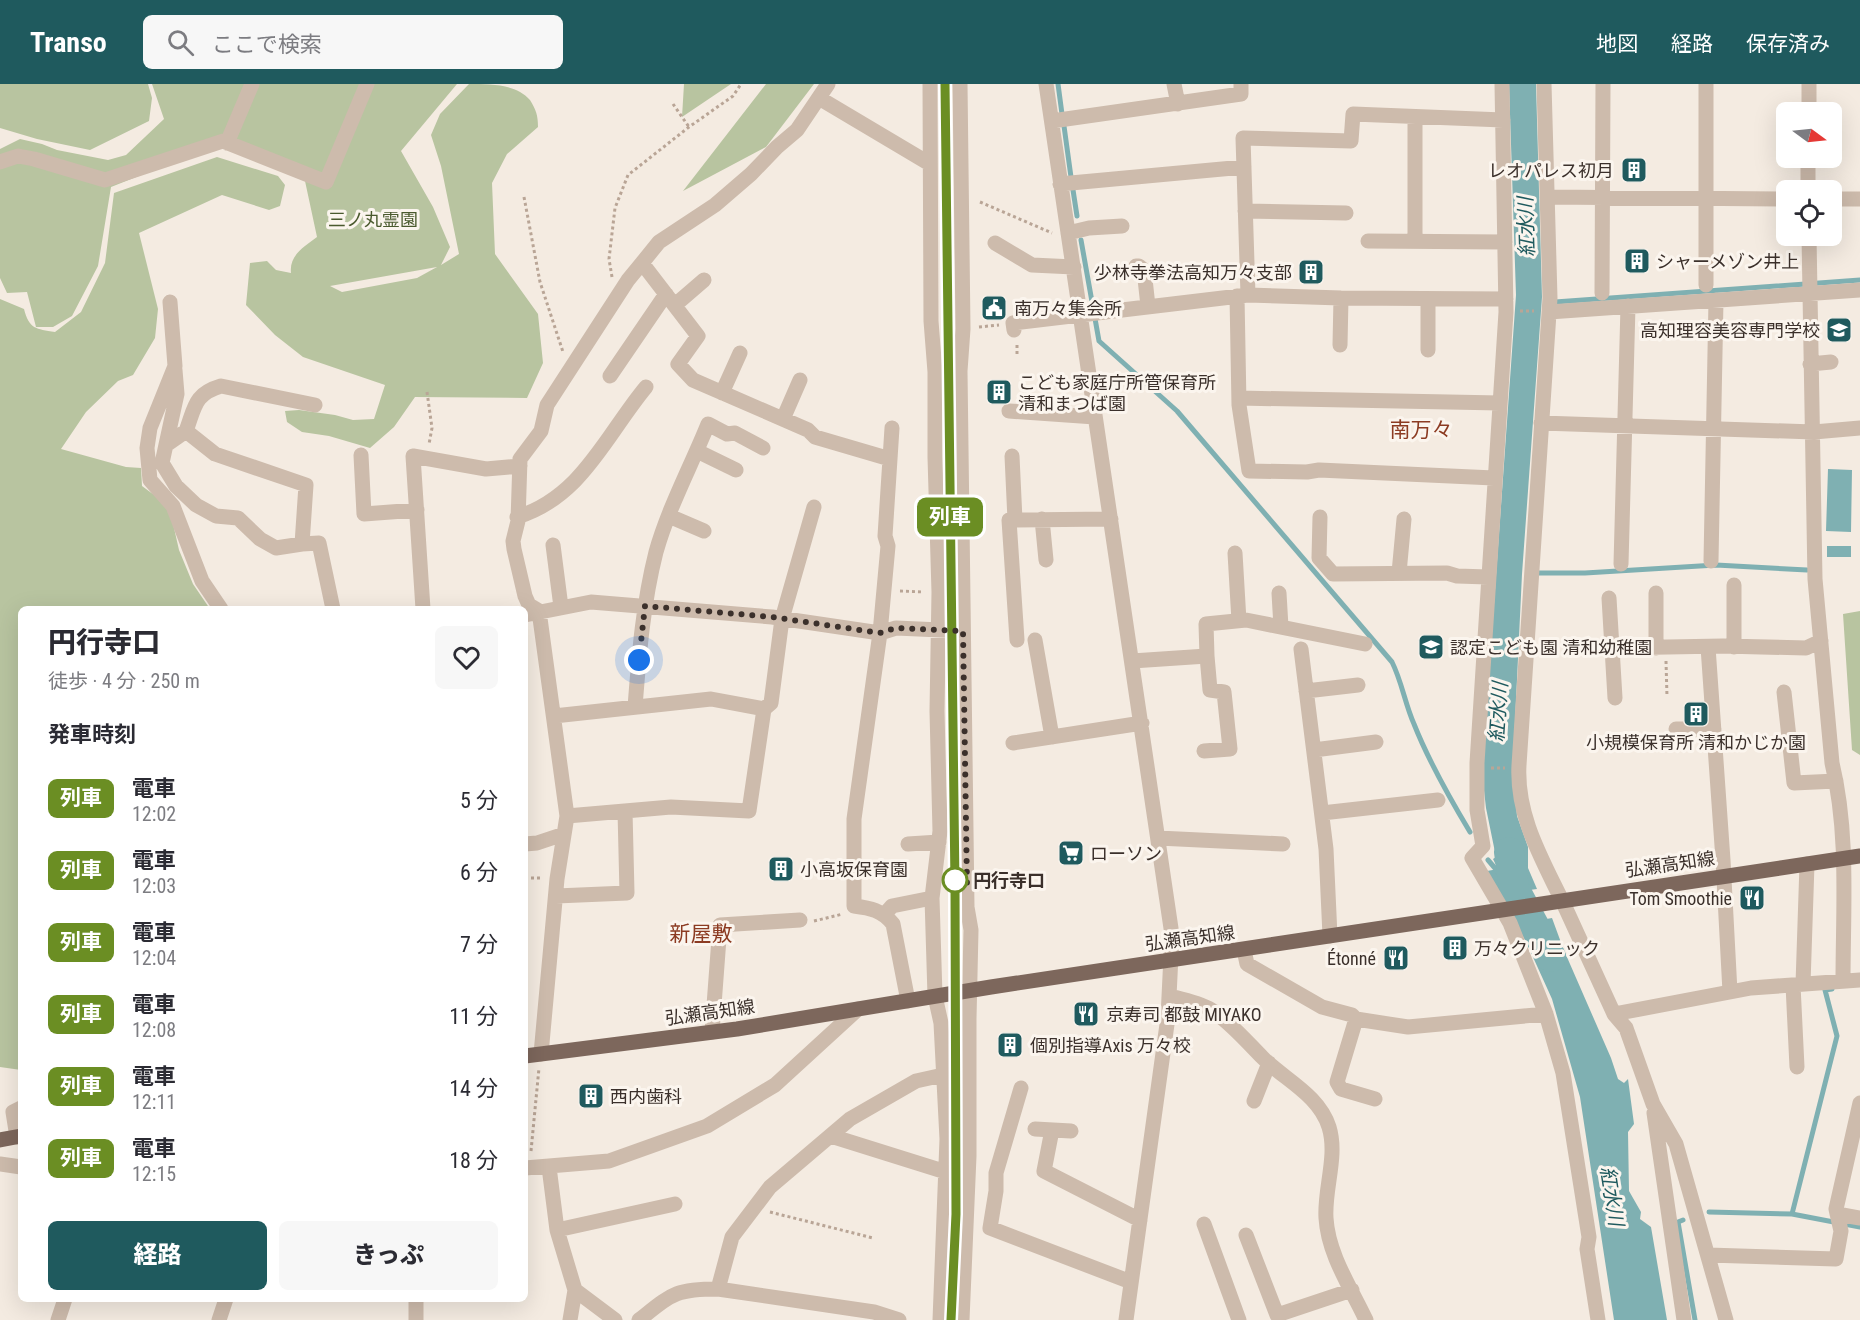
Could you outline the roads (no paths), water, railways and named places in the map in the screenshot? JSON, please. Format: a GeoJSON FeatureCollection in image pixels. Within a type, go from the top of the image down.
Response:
{"type":"FeatureCollection","features":[{"type":"Feature","properties":{"kind":"main road","name":"弘瀬高知線"},"geometry":{"type":"LineString","coordinates":[[528,1056],[712,1032],[969,990],[1860,856]]}},
{"type":"Feature","properties":{"kind":"main road"},"geometry":{"type":"LineString","coordinates":[[0,1140],[18,1137]]}},
{"type":"Feature","properties":{"kind":"street"},"geometry":{"type":"LineString","coordinates":[[227,142],[252,84]]}},
{"type":"Feature","properties":{"kind":"street"},"geometry":{"type":"LineString","coordinates":[[0,162],[18,156],[26,157],[105,180],[223,141],[326,182],[367,84]]}},
{"type":"Feature","properties":{"kind":"street"},"geometry":{"type":"LineString","coordinates":[[541,1054],[556,896],[567,816],[554,716],[532,613],[515,558],[513,541],[517,517],[520,459],[541,431],[547,405],[628,280],[659,242],[715,205],[751,174],[797,130],[828,84]]}},
{"type":"Feature","properties":{"kind":"street"},"geometry":{"type":"LineString","coordinates":[[960,84],[963,631],[967,897],[971,930],[969,1191],[962,1320]]}},
{"type":"Feature","properties":{"kind":"street"},"geometry":{"type":"LineString","coordinates":[[1046,84],[1074,267],[1091,314],[1095,417],[1172,935],[1170,996],[1126,1320]]}},
{"type":"Feature","properties":{"kind":"street"},"geometry":{"type":"LineString","coordinates":[[1174,84],[1178,104]]}},
{"type":"Feature","properties":{"kind":"street"},"geometry":{"type":"LineString","coordinates":[[1052,121],[1241,94],[1241,84]]}},
{"type":"Feature","properties":{"kind":"street"},"geometry":{"type":"LineString","coordinates":[[1502,84],[1505,242],[1510,305],[1494,478],[1477,768],[1477,810],[1484,846],[1472,858],[1507,910],[1546,1014],[1563,1073],[1589,1237],[1587,1249],[1598,1320]]}},
{"type":"Feature","properties":{"kind":"street"},"geometry":{"type":"LineString","coordinates":[[1544,84],[1547,197],[1546,311],[1519,782],[1522,808],[1557,901],[1614,1014],[1626,1028],[1653,1104],[1676,1144],[1726,1320]]}},
{"type":"Feature","properties":{"kind":"street"},"geometry":{"type":"LineString","coordinates":[[1602,293],[1604,84]]}},
{"type":"Feature","properties":{"kind":"street"},"geometry":{"type":"LineString","coordinates":[[1706,84],[1706,285]]}},
{"type":"Feature","properties":{"kind":"street"},"geometry":{"type":"LineString","coordinates":[[1809,84],[1809,102]]}},
{"type":"Feature","properties":{"kind":"street"},"geometry":{"type":"LineString","coordinates":[[927,86],[939,592],[937,711],[940,800],[939,842],[932,898],[935,996],[941,1023],[947,1139],[940,1320]]}},
{"type":"Feature","properties":{"kind":"street"},"geometry":{"type":"LineString","coordinates":[[819,98],[930,164]]}},
{"type":"Feature","properties":{"kind":"street"},"geometry":{"type":"LineString","coordinates":[[1494,478],[1319,470],[1307,472],[1249,471],[1239,398],[1245,211],[1243,138],[1351,141],[1353,114],[1503,120]]}},
{"type":"Feature","properties":{"kind":"street"},"geometry":{"type":"LineString","coordinates":[[1415,241],[1416,117]]}},
{"type":"Feature","properties":{"kind":"street"},"geometry":{"type":"LineString","coordinates":[[1060,184],[1244,167]]}},
{"type":"Feature","properties":{"kind":"street"},"geometry":{"type":"LineString","coordinates":[[1547,197],[1776,199]]}},
{"type":"Feature","properties":{"kind":"street"},"geometry":{"type":"LineString","coordinates":[[1842,199],[1860,199]]}},
{"type":"Feature","properties":{"kind":"street"},"geometry":{"type":"LineString","coordinates":[[1245,211],[1346,213]]}},
{"type":"Feature","properties":{"kind":"street"},"geometry":{"type":"LineString","coordinates":[[1068,233],[1089,228],[1122,226]]}},
{"type":"Feature","properties":{"kind":"street"},"geometry":{"type":"LineString","coordinates":[[1368,241],[1505,242]]}},
{"type":"Feature","properties":{"kind":"street"},"geometry":{"type":"LineString","coordinates":[[995,243],[1032,265],[1074,267]]}},
{"type":"Feature","properties":{"kind":"street"},"geometry":{"type":"LineString","coordinates":[[1809,246],[1815,579],[1832,763],[1844,858],[1843,981]]}},
{"type":"Feature","properties":{"kind":"street"},"geometry":{"type":"LineString","coordinates":[[642,263],[698,336],[678,364],[693,380],[808,430],[814,437],[890,459]]}},
{"type":"Feature","properties":{"kind":"street"},"geometry":{"type":"LineString","coordinates":[[1136,266],[1144,270],[1148,306]]}},
{"type":"Feature","properties":{"kind":"street"},"geometry":{"type":"LineString","coordinates":[[610,376],[670,300],[704,280]]}},
{"type":"Feature","properties":{"kind":"street"},"geometry":{"type":"LineString","coordinates":[[1546,311],[1716,300],[1810,287],[1860,290]]}},
{"type":"Feature","properties":{"kind":"street"},"geometry":{"type":"LineString","coordinates":[[1013,327],[1148,306],[1242,295],[1428,299],[1510,305]]}},
{"type":"Feature","properties":{"kind":"street"},"geometry":{"type":"LineString","coordinates":[[1340,345],[1341,298]]}},
{"type":"Feature","properties":{"kind":"street"},"geometry":{"type":"LineString","coordinates":[[1428,299],[1428,350]]}},
{"type":"Feature","properties":{"kind":"street"},"geometry":{"type":"LineString","coordinates":[[1711,561],[1716,300]]}},
{"type":"Feature","properties":{"kind":"street"},"geometry":{"type":"LineString","coordinates":[[170,302],[177,394],[162,463],[176,486],[196,505],[216,516],[237,518],[260,539],[276,548],[319,543],[332,606]]}},
{"type":"Feature","properties":{"kind":"street"},"geometry":{"type":"LineString","coordinates":[[1621,564],[1628,306]]}},
{"type":"Feature","properties":{"kind":"street"},"geometry":{"type":"LineString","coordinates":[[722,393],[740,353]]}},
{"type":"Feature","properties":{"kind":"street"},"geometry":{"type":"LineString","coordinates":[[1810,364],[1831,362]]}},
{"type":"Feature","properties":{"kind":"street"},"geometry":{"type":"LineString","coordinates":[[175,366],[150,428],[147,448],[150,480],[173,506],[202,581],[218,606]]}},
{"type":"Feature","properties":{"kind":"street"},"geometry":{"type":"LineString","coordinates":[[783,420],[800,380]]}},
{"type":"Feature","properties":{"kind":"street"},"geometry":{"type":"LineString","coordinates":[[166,445],[186,431],[199,398],[207,390],[221,386],[315,405]]}},
{"type":"Feature","properties":{"kind":"street"},"geometry":{"type":"LineString","coordinates":[[517,517],[534,512],[585,473],[646,387]]}},
{"type":"Feature","properties":{"kind":"street"},"geometry":{"type":"LineString","coordinates":[[1239,398],[1500,403]]}},
{"type":"Feature","properties":{"kind":"street"},"geometry":{"type":"LineString","coordinates":[[1010,411],[1095,417]]}},
{"type":"Feature","properties":{"kind":"street"},"geometry":{"type":"LineString","coordinates":[[1541,423],[1814,432],[1860,428]]}},
{"type":"Feature","properties":{"kind":"street"},"geometry":{"type":"LineString","coordinates":[[634,707],[645,606],[656,552],[708,424],[727,434],[735,433],[763,448]]}},
{"type":"Feature","properties":{"kind":"street"},"geometry":{"type":"LineString","coordinates":[[892,428],[885,536],[888,546],[880,633],[854,819],[854,906],[866,907],[885,914],[893,924],[908,1001]]}},
{"type":"Feature","properties":{"kind":"street"},"geometry":{"type":"LineString","coordinates":[[186,431],[216,454],[306,485],[302,544]]}},
{"type":"Feature","properties":{"kind":"street"},"geometry":{"type":"LineString","coordinates":[[697,451],[736,470]]}},
{"type":"Feature","properties":{"kind":"street"},"geometry":{"type":"LineString","coordinates":[[362,454],[363,514],[417,510]]}},
{"type":"Feature","properties":{"kind":"street"},"geometry":{"type":"LineString","coordinates":[[423,606],[413,456],[486,468],[520,466]]}},
{"type":"Feature","properties":{"kind":"street"},"geometry":{"type":"LineString","coordinates":[[1012,456],[1015,519]]}},
{"type":"Feature","properties":{"kind":"street"},"geometry":{"type":"LineString","coordinates":[[567,816],[671,807],[749,811],[764,709],[771,703],[782,619],[814,507]]}},
{"type":"Feature","properties":{"kind":"street"},"geometry":{"type":"LineString","coordinates":[[669,516],[704,531]]}},
{"type":"Feature","properties":{"kind":"street"},"geometry":{"type":"LineString","coordinates":[[1320,517],[1319,558],[1334,574],[1447,573],[1457,576],[1488,577]]}},
{"type":"Feature","properties":{"kind":"street"},"geometry":{"type":"LineString","coordinates":[[1017,640],[1009,519],[1111,519]]}},
{"type":"Feature","properties":{"kind":"street"},"geometry":{"type":"LineString","coordinates":[[1042,519],[1046,560]]}},
{"type":"Feature","properties":{"kind":"street"},"geometry":{"type":"LineString","coordinates":[[1399,573],[1404,519]]}},
{"type":"Feature","properties":{"kind":"street"},"geometry":{"type":"LineString","coordinates":[[553,545],[561,607]]}},
{"type":"Feature","properties":{"kind":"street"},"geometry":{"type":"LineString","coordinates":[[1235,553],[1239,621]]}},
{"type":"Feature","properties":{"kind":"street"},"geometry":{"type":"LineString","coordinates":[[1734,585],[1734,647]]}},
{"type":"Feature","properties":{"kind":"street"},"geometry":{"type":"LineString","coordinates":[[1279,592],[1281,627]]}},
{"type":"Feature","properties":{"kind":"street"},"geometry":{"type":"LineString","coordinates":[[1656,593],[1661,648]]}},
{"type":"Feature","properties":{"kind":"street"},"geometry":{"type":"LineString","coordinates":[[1609,598],[1615,698]]}},
{"type":"Feature","properties":{"kind":"street"},"geometry":{"type":"LineString","coordinates":[[532,613],[591,602],[702,609],[880,633],[896,628],[963,631]]}},
{"type":"Feature","properties":{"kind":"street"},"geometry":{"type":"LineString","coordinates":[[1204,751],[1230,749],[1224,692],[1210,690],[1206,624],[1246,620],[1365,644]]}},
{"type":"Feature","properties":{"kind":"street"},"geometry":{"type":"LineString","coordinates":[[1035,640],[1052,737]]}},
{"type":"Feature","properties":{"kind":"street"},"geometry":{"type":"LineString","coordinates":[[1612,648],[1806,648],[1821,641]]}},
{"type":"Feature","properties":{"kind":"street"},"geometry":{"type":"LineString","coordinates":[[1708,647],[1730,992]]}},
{"type":"Feature","properties":{"kind":"street"},"geometry":{"type":"LineString","coordinates":[[1301,649],[1322,813],[1328,877],[1330,936]]}},
{"type":"Feature","properties":{"kind":"street"},"geometry":{"type":"LineString","coordinates":[[1132,661],[1207,656]]}},
{"type":"Feature","properties":{"kind":"street"},"geometry":{"type":"LineString","coordinates":[[1306,691],[1358,685]]}},
{"type":"Feature","properties":{"kind":"street"},"geometry":{"type":"LineString","coordinates":[[1784,692],[1794,783],[1836,781]]}},
{"type":"Feature","properties":{"kind":"street"},"geometry":{"type":"LineString","coordinates":[[554,716],[711,699],[764,709]]}},
{"type":"Feature","properties":{"kind":"street"},"geometry":{"type":"LineString","coordinates":[[1013,743],[1142,723]]}},
{"type":"Feature","properties":{"kind":"street"},"geometry":{"type":"LineString","coordinates":[[1676,729],[1714,729]]}},
{"type":"Feature","properties":{"kind":"street"},"geometry":{"type":"LineString","coordinates":[[1314,750],[1376,742]]}},
{"type":"Feature","properties":{"kind":"street"},"geometry":{"type":"LineString","coordinates":[[1322,813],[1438,800]]}},
{"type":"Feature","properties":{"kind":"street"},"geometry":{"type":"LineString","coordinates":[[556,896],[627,893],[626,811]]}},
{"type":"Feature","properties":{"kind":"street"},"geometry":{"type":"LineString","coordinates":[[528,844],[564,834]]}},
{"type":"Feature","properties":{"kind":"street"},"geometry":{"type":"LineString","coordinates":[[1158,838],[1283,844]]}},
{"type":"Feature","properties":{"kind":"street"},"geometry":{"type":"LineString","coordinates":[[908,844],[939,842]]}},
{"type":"Feature","properties":{"kind":"street"},"geometry":{"type":"LineString","coordinates":[[1797,1067],[1798,984],[1807,864]]}},
{"type":"Feature","properties":{"kind":"street"},"geometry":{"type":"LineString","coordinates":[[885,914],[892,906],[932,898]]}},
{"type":"Feature","properties":{"kind":"street"},"geometry":{"type":"LineString","coordinates":[[712,1032],[720,925],[800,920]]}},
{"type":"Feature","properties":{"kind":"street"},"geometry":{"type":"LineString","coordinates":[[1244,950],[1247,964],[1322,1007],[1356,1019],[1408,1027],[1546,1014]]}},
{"type":"Feature","properties":{"kind":"street"},"geometry":{"type":"LineString","coordinates":[[1614,1014],[1730,992],[1860,980]]}},
{"type":"Feature","properties":{"kind":"street"},"geometry":{"type":"LineString","coordinates":[[1170,996],[1212,1010],[1269,1064],[1311,1099],[1329,1127],[1332,1150],[1326,1204],[1327,1231],[1335,1255],[1366,1320]]}},
{"type":"Feature","properties":{"kind":"street"},"geometry":{"type":"LineString","coordinates":[[528,1168],[609,1161],[707,1126],[775,1085],[858,1009]]}},
{"type":"Feature","properties":{"kind":"street"},"geometry":{"type":"LineString","coordinates":[[1356,1019],[1337,1082],[1341,1089],[1375,1099]]}},
{"type":"Feature","properties":{"kind":"street"},"geometry":{"type":"LineString","coordinates":[[1254,1101],[1269,1064]]}},
{"type":"Feature","properties":{"kind":"street"},"geometry":{"type":"LineString","coordinates":[[718,1289],[732,1237],[770,1187],[850,1119],[916,1081],[943,1075]]}},
{"type":"Feature","properties":{"kind":"street"},"geometry":{"type":"LineString","coordinates":[[1021,1088],[996,1173],[996,1191],[990,1228],[1131,1282]]}},
{"type":"Feature","properties":{"kind":"street"},"geometry":{"type":"LineString","coordinates":[[1708,1256],[1836,1260],[1841,1232],[1836,1209],[1855,1150],[1860,1103]]}},
{"type":"Feature","properties":{"kind":"street"},"geometry":{"type":"LineString","coordinates":[[1653,1104],[1684,1320]]}},
{"type":"Feature","properties":{"kind":"street"},"geometry":{"type":"LineString","coordinates":[[18,1110],[13,1112],[18,1133]]}},
{"type":"Feature","properties":{"kind":"street"},"geometry":{"type":"LineString","coordinates":[[1035,1129],[1071,1131]]}},
{"type":"Feature","properties":{"kind":"street"},"geometry":{"type":"LineString","coordinates":[[1052,1130],[1044,1171],[1140,1220]]}},
{"type":"Feature","properties":{"kind":"street"},"geometry":{"type":"LineString","coordinates":[[831,1136],[946,1172]]}},
{"type":"Feature","properties":{"kind":"street"},"geometry":{"type":"LineString","coordinates":[[0,1164],[18,1167]]}},
{"type":"Feature","properties":{"kind":"street"},"geometry":{"type":"LineString","coordinates":[[549,1167],[557,1230],[575,1290],[570,1320]]}},
{"type":"Feature","properties":{"kind":"street"},"geometry":{"type":"LineString","coordinates":[[557,1230],[675,1204]]}},
{"type":"Feature","properties":{"kind":"street"},"geometry":{"type":"LineString","coordinates":[[1838,1220],[1860,1218]]}},
{"type":"Feature","properties":{"kind":"street"},"geometry":{"type":"LineString","coordinates":[[1204,1224],[1239,1320]]}},
{"type":"Feature","properties":{"kind":"street"},"geometry":{"type":"LineString","coordinates":[[1246,1235],[1278,1317],[1352,1290]]}},
{"type":"Feature","properties":{"kind":"street"},"geometry":{"type":"LineString","coordinates":[[639,1320],[672,1295],[682,1291],[718,1289],[874,1312],[899,1320]]}},
{"type":"Feature","properties":{"kind":"street"},"geometry":{"type":"LineString","coordinates":[[575,1290],[615,1320]]}},
{"type":"Feature","properties":{"kind":"street"},"geometry":{"type":"LineString","coordinates":[[58,1320],[63,1302]]}},
{"type":"Feature","properties":{"kind":"street"},"geometry":{"type":"LineString","coordinates":[[219,1320],[225,1302]]}},
{"type":"Feature","properties":{"kind":"street"},"geometry":{"type":"LineString","coordinates":[[416,1302],[416,1320]]}},
{"type":"Feature","properties":{"kind":"water"},"geometry":{"type":"Polygon","coordinates":[[[1509,84],[1536,84],[1542,297],[1522,574],[1513,764],[1517,816],[1528,847],[1528,868],[1537,889],[1500,894],[1487,871],[1498,869],[1493,859],[1496,857],[1486,808],[1482,773],[1516,295],[1509,84]]]}},
{"type":"Feature","properties":{"kind":"water"},"geometry":{"type":"Polygon","coordinates":[[[1828,469],[1852,470],[1851,532],[1826,531],[1828,469]]]}},
{"type":"Feature","properties":{"kind":"water"},"geometry":{"type":"Polygon","coordinates":[[[1827,546],[1851,546],[1851,557],[1827,557],[1827,546]]]}},
{"type":"Feature","properties":{"kind":"water"},"geometry":{"type":"Polygon","coordinates":[[[1552,918],[1618,1079],[1624,1083],[1628,1079],[1634,1124],[1628,1132],[1629,1191],[1641,1212],[1640,1219],[1651,1227],[1667,1320],[1614,1320],[1580,1097],[1552,999],[1518,924],[1552,918]]]}},
{"type":"Feature","properties":{"kind":"waterway"},"geometry":{"type":"LineString","coordinates":[[1058,84],[1062,114]]}},
{"type":"Feature","properties":{"kind":"waterway"},"geometry":{"type":"LineString","coordinates":[[1064,126],[1071,177]]}},
{"type":"Feature","properties":{"kind":"waterway"},"geometry":{"type":"LineString","coordinates":[[1073,190],[1077,216]]}},
{"type":"Feature","properties":{"kind":"waterway"},"geometry":{"type":"LineString","coordinates":[[1081,240],[1099,341],[1177,411],[1392,662],[1426,752],[1470,832]]}},
{"type":"Feature","properties":{"kind":"waterway"},"geometry":{"type":"LineString","coordinates":[[1555,302],[1860,280]]}},
{"type":"Feature","properties":{"kind":"waterway"},"geometry":{"type":"LineString","coordinates":[[1539,573],[1585,573],[1716,565],[1807,570]]}},
{"type":"Feature","properties":{"kind":"waterway","name":"紅水川"},"geometry":{"type":"LineString","coordinates":[[1509,852],[1514,888],[1551,957]]}},
{"type":"Feature","properties":{"kind":"waterway"},"geometry":{"type":"LineString","coordinates":[[1488,860],[1500,874]]}},
{"type":"Feature","properties":{"kind":"waterway"},"geometry":{"type":"LineString","coordinates":[[1792,1214],[1837,1036],[1825,990],[1832,989]]}},
{"type":"Feature","properties":{"kind":"waterway"},"geometry":{"type":"LineString","coordinates":[[1709,1212],[1792,1214],[1860,1227]]}},
{"type":"Feature","properties":{"kind":"waterway"},"geometry":{"type":"LineString","coordinates":[[1683,1220],[1678,1222],[1695,1320]]}},
{"type":"Feature","properties":{"kind":"railway"},"geometry":{"type":"LineString","coordinates":[[945,84],[955,862],[956,1214],[951,1320]]}},
{"type":"Feature","properties":{"kind":"train","name":"列車"},"geometry":{"type":"LineString","coordinates":[[945,84],[955,885],[956,1214],[951,1320]]}},
{"type":"Feature","properties":{"kind":"place","name":"レオパレス初月"},"geometry":{"type":"Point","coordinates":[1634,170]}},
{"type":"Feature","properties":{"kind":"place","name":"シャーメゾン井上"},"geometry":{"type":"Point","coordinates":[1637,261]}},
{"type":"Feature","properties":{"kind":"place","name":"少林寺拳法高知万々支部"},"geometry":{"type":"Point","coordinates":[1311,272]}},
{"type":"Feature","properties":{"kind":"place","name":"南万々集会所"},"geometry":{"type":"Point","coordinates":[994,308]}},
{"type":"Feature","properties":{"kind":"place","name":"高知理容美容専門学校"},"geometry":{"type":"Point","coordinates":[1839,330]}},
{"type":"Feature","properties":{"kind":"place","name":"こども家庭庁所管保育所 清和まつば園"},"geometry":{"type":"Point","coordinates":[999,392]}},
{"type":"Feature","properties":{"kind":"place","name":"認定こども園 清和幼稚園"},"geometry":{"type":"Point","coordinates":[1431,647]}},
{"type":"Feature","properties":{"kind":"place","name":"小規模保育所 清和かじか園"},"geometry":{"type":"Point","coordinates":[1696,714]}},
{"type":"Feature","properties":{"kind":"place","name":"ローソン"},"geometry":{"type":"Point","coordinates":[1071,853]}},
{"type":"Feature","properties":{"kind":"place","name":"小高坂保育園"},"geometry":{"type":"Point","coordinates":[781,869]}},
{"type":"Feature","properties":{"kind":"place","name":"円行寺口"},"geometry":{"type":"Point","coordinates":[955,880]}},
{"type":"Feature","properties":{"kind":"place","name":"Tom Smoothie"},"geometry":{"type":"Point","coordinates":[1752,898]}},
{"type":"Feature","properties":{"kind":"place","name":"万々クリニック"},"geometry":{"type":"Point","coordinates":[1455,948]}},
{"type":"Feature","properties":{"kind":"place","name":"Étonné"},"geometry":{"type":"Point","coordinates":[1396,958]}},
{"type":"Feature","properties":{"kind":"place","name":"京寿司 都鼓 MIYAKO"},"geometry":{"type":"Point","coordinates":[1086,1014]}},
{"type":"Feature","properties":{"kind":"place","name":"個別指導Axis 万々校"},"geometry":{"type":"Point","coordinates":[1010,1045]}},
{"type":"Feature","properties":{"kind":"place","name":"西内歯科"},"geometry":{"type":"Point","coordinates":[591,1096]}},
{"type":"Feature","properties":{"kind":"district","name":"南万々"},"geometry":{"type":"Point","coordinates":[1421,430]}},
{"type":"Feature","properties":{"kind":"district","name":"新屋敷"},"geometry":{"type":"Point","coordinates":[701,934]}},
{"type":"Feature","properties":{"kind":"park label","name":"三ノ丸霊園"},"geometry":{"type":"Point","coordinates":[373,219]}}]}
